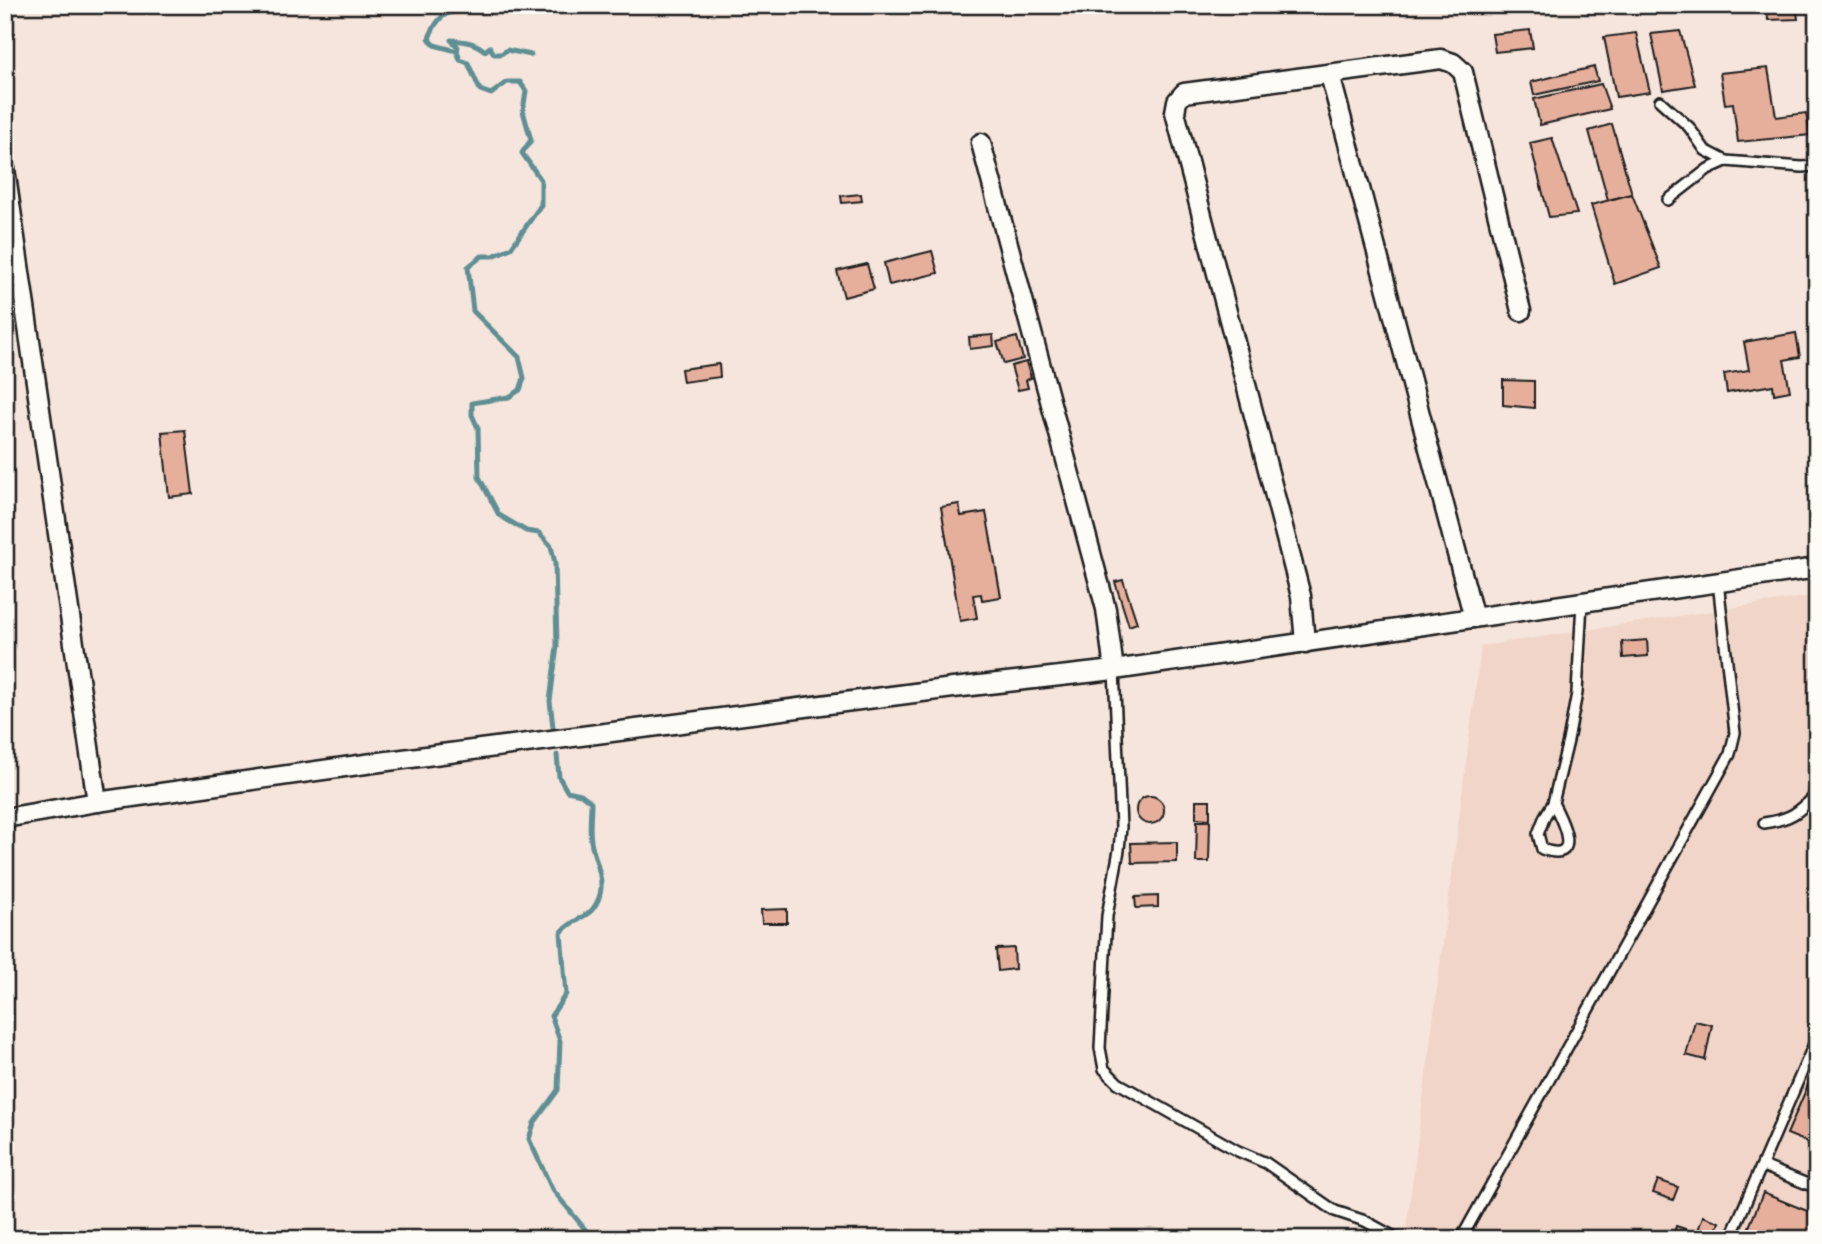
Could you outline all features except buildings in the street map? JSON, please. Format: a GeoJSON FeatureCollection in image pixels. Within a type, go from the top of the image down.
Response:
{"type":"FeatureCollection","features":[{"type":"Feature","properties":{"kind":"street"},"geometry":{"type":"LineString","coordinates":[[1305,643],[1301,596],[1175,112],[1177,101],[1184,93],[1441,60],[1453,63],[1463,72],[1521,311]]}},
{"type":"Feature","properties":{"kind":"street"},"geometry":{"type":"LineString","coordinates":[[1330,75],[1474,618]]}},
{"type":"Feature","properties":{"kind":"street"},"geometry":{"type":"LineString","coordinates":[[981,143],[1106,609],[1114,670]]}},
{"type":"Feature","properties":{"kind":"street"},"geometry":{"type":"LineString","coordinates":[[5,169],[97,802]]}},
{"type":"Feature","properties":{"kind":"street"},"geometry":{"type":"LineString","coordinates":[[5,818],[97,802],[380,762],[953,688],[1114,670],[1817,568]]}},
{"type":"Feature","properties":{"kind":"lane"},"geometry":{"type":"LineString","coordinates":[[1660,101],[1689,127],[1705,150],[1726,161],[1817,166]]}},
{"type":"Feature","properties":{"kind":"lane"},"geometry":{"type":"LineString","coordinates":[[1668,200],[1708,169],[1726,161]]}},
{"type":"Feature","properties":{"kind":"lane"},"geometry":{"type":"LineString","coordinates":[[1461,1239],[1730,754],[1735,733],[1718,582]]}},
{"type":"Feature","properties":{"kind":"lane"},"geometry":{"type":"LineString","coordinates":[[1553,803],[1566,830],[1567,842],[1562,850],[1554,853],[1542,849],[1538,834],[1553,803],[1568,741],[1577,693],[1582,602]]}},
{"type":"Feature","properties":{"kind":"lane"},"geometry":{"type":"LineString","coordinates":[[1114,670],[1121,827],[1107,916],[1100,1048],[1104,1069],[1118,1083],[1238,1151],[1266,1163],[1335,1211],[1381,1228],[1398,1239]]}},
{"type":"Feature","properties":{"kind":"lane"},"geometry":{"type":"LineString","coordinates":[[1764,823],[1783,820],[1797,814],[1817,794]]}},
{"type":"Feature","properties":{"kind":"lane"},"geometry":{"type":"LineString","coordinates":[[1730,1239],[1817,1037]]}},
{"type":"Feature","properties":{"kind":"lane"},"geometry":{"type":"LineString","coordinates":[[1763,1166],[1817,1188]]}},
{"type":"Feature","properties":{"kind":"shaded area"},"geometry":{"type":"Polygon","coordinates":[[[1817,595],[1817,1239],[1405,1239],[1481,646],[1817,595]]]}},
{"type":"Feature","properties":{"kind":"waterway"},"geometry":{"type":"LineString","coordinates":[[487,5],[446,14],[429,38],[434,45],[457,51],[460,60],[468,63],[480,90],[491,94],[507,82],[520,82],[526,91],[523,111],[531,140],[522,153],[541,180],[541,205],[511,248],[493,256],[482,256],[468,267],[473,311],[519,357],[524,378],[520,390],[509,397],[472,403],[472,415],[478,428],[479,477],[499,515],[526,531],[539,533],[551,546],[555,563],[557,646],[550,701],[553,727]]}},
{"type":"Feature","properties":{"kind":"waterway"},"geometry":{"type":"LineString","coordinates":[[457,51],[458,47],[451,40],[473,44],[485,51],[490,47],[494,54],[507,50],[531,55]]}},
{"type":"Feature","properties":{"kind":"waterway"},"geometry":{"type":"LineString","coordinates":[[557,755],[559,777],[567,791],[581,794],[591,802],[590,836],[601,884],[598,901],[592,910],[561,933],[566,994],[551,1016],[560,1041],[558,1090],[534,1123],[529,1139],[552,1189],[593,1239]]}}]}
